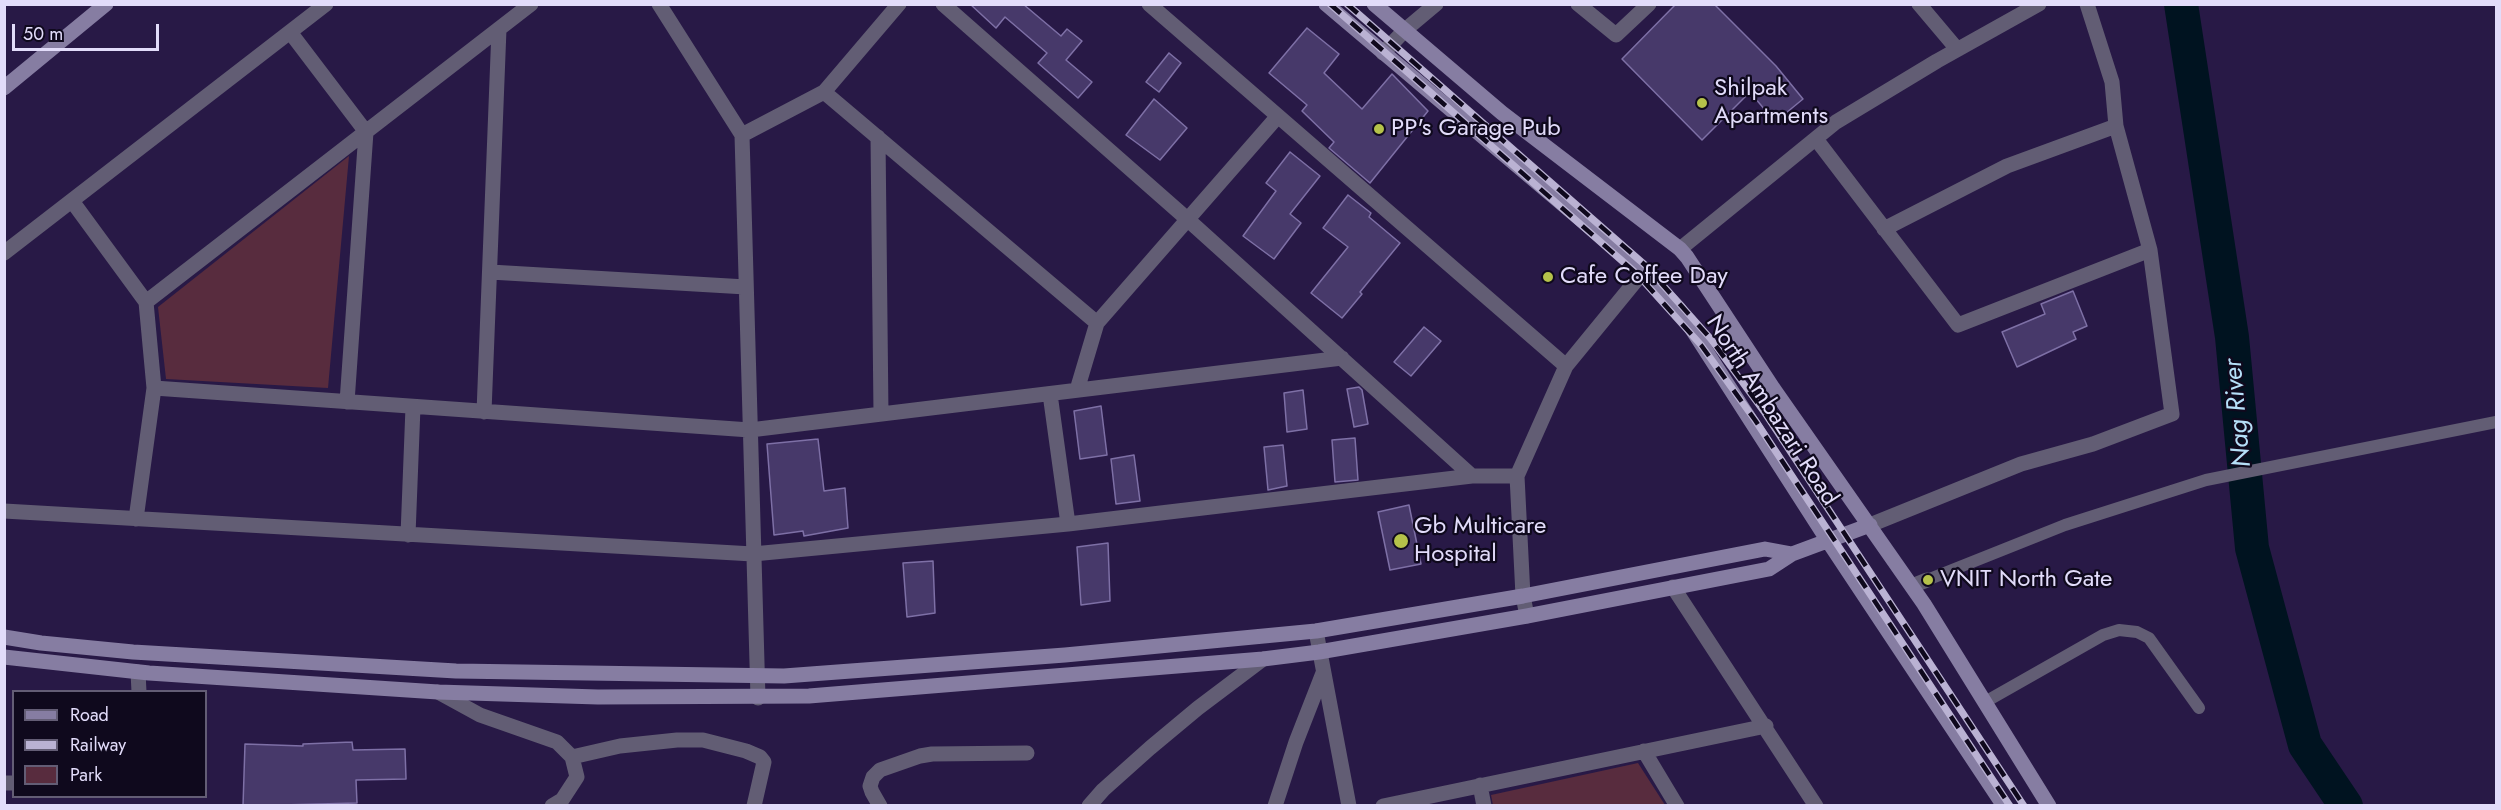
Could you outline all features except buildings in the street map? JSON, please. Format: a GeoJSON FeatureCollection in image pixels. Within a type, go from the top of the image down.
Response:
{"type":"FeatureCollection","features":[{"type":"Feature","properties":{"kind":"street"},"geometry":{"type":"LineString","coordinates":[[4,88],[106,4]]}},
{"type":"Feature","properties":{"kind":"street"},"geometry":{"type":"LineString","coordinates":[[4,253],[326,4]]}},
{"type":"Feature","properties":{"kind":"street"},"geometry":{"type":"LineString","coordinates":[[146,302],[531,4]]}},
{"type":"Feature","properties":{"kind":"street"},"geometry":{"type":"LineString","coordinates":[[658,4],[742,135],[758,698]]}},
{"type":"Feature","properties":{"kind":"street"},"geometry":{"type":"LineString","coordinates":[[742,135],[824,92],[899,4]]}},
{"type":"Feature","properties":{"kind":"street"},"geometry":{"type":"LineString","coordinates":[[943,4],[1186,218],[1472,476]]}},
{"type":"Feature","properties":{"kind":"street"},"geometry":{"type":"LineString","coordinates":[[1149,4],[1566,366]]}},
{"type":"Feature","properties":{"kind":"street","name":"North Ambazari Road"},"geometry":{"type":"LineString","coordinates":[[1326,4],[1643,272],[1679,309],[1828,541],[2004,806]]}},
{"type":"Feature","properties":{"kind":"street","name":"North Ambazari Road"},"geometry":{"type":"LineString","coordinates":[[1374,4],[1502,113],[1680,249],[1773,388],[1912,586],[2049,806]]}},
{"type":"Feature","properties":{"kind":"street"},"geometry":{"type":"LineString","coordinates":[[1383,53],[1405,30],[1436,4]]}},
{"type":"Feature","properties":{"kind":"street"},"geometry":{"type":"LineString","coordinates":[[1578,4],[1616,35],[1649,4]]}},
{"type":"Feature","properties":{"kind":"street"},"geometry":{"type":"LineString","coordinates":[[1919,4],[1958,50]]}},
{"type":"Feature","properties":{"kind":"street"},"geometry":{"type":"LineString","coordinates":[[1680,249],[1836,122],[2039,4]]}},
{"type":"Feature","properties":{"kind":"street"},"geometry":{"type":"LineString","coordinates":[[4,657],[138,672],[438,692],[598,697],[809,696],[1263,659],[1319,652],[1527,616],[1769,569],[1792,554],[2021,464],[2093,444],[2172,414],[2150,250],[2116,126],[2112,82],[2087,4]]}},
{"type":"Feature","properties":{"kind":"street"},"geometry":{"type":"LineString","coordinates":[[484,411],[499,29]]}},
{"type":"Feature","properties":{"kind":"street"},"geometry":{"type":"LineString","coordinates":[[290,32],[366,132],[347,402]]}},
{"type":"Feature","properties":{"kind":"street"},"geometry":{"type":"LineString","coordinates":[[824,92],[1097,323]]}},
{"type":"Feature","properties":{"kind":"street"},"geometry":{"type":"LineString","coordinates":[[1077,390],[1097,323],[1186,218],[1278,116]]}},
{"type":"Feature","properties":{"kind":"street"},"geometry":{"type":"LineString","coordinates":[[1884,229],[2007,166],[2116,126]]}},
{"type":"Feature","properties":{"kind":"street"},"geometry":{"type":"LineString","coordinates":[[878,137],[881,414]]}},
{"type":"Feature","properties":{"kind":"street"},"geometry":{"type":"LineString","coordinates":[[1816,139],[1958,325],[2150,250]]}},
{"type":"Feature","properties":{"kind":"street"},"geometry":{"type":"LineString","coordinates":[[72,201],[146,302],[154,388],[136,519]]}},
{"type":"Feature","properties":{"kind":"street"},"geometry":{"type":"LineString","coordinates":[[489,272],[746,287]]}},
{"type":"Feature","properties":{"kind":"street"},"geometry":{"type":"LineString","coordinates":[[1527,616],[1523,596],[1516,476],[1566,366],[1643,272]]}},
{"type":"Feature","properties":{"kind":"street"},"geometry":{"type":"LineString","coordinates":[[154,388],[750,430],[1342,358]]}},
{"type":"Feature","properties":{"kind":"street"},"geometry":{"type":"LineString","coordinates":[[1050,394],[1068,524]]}},
{"type":"Feature","properties":{"kind":"street"},"geometry":{"type":"LineString","coordinates":[[408,535],[413,407]]}},
{"type":"Feature","properties":{"kind":"street"},"geometry":{"type":"LineString","coordinates":[[4,511],[753,554],[1068,524],[1472,476],[1516,476]]}},
{"type":"Feature","properties":{"kind":"street"},"geometry":{"type":"LineString","coordinates":[[4,637],[133,652],[421,669],[758,677],[1065,655],[1316,631],[1523,596],[1765,549],[1792,554]]}},
{"type":"Feature","properties":{"kind":"street"},"geometry":{"type":"LineString","coordinates":[[1912,586],[1927,580]]}},
{"type":"Feature","properties":{"kind":"street"},"geometry":{"type":"LineString","coordinates":[[1673,587],[1766,726],[1816,806]]}},
{"type":"Feature","properties":{"kind":"street"},"geometry":{"type":"LineString","coordinates":[[1316,631],[1349,806]]}},
{"type":"Feature","properties":{"kind":"street"},"geometry":{"type":"LineString","coordinates":[[1089,806],[1103,790],[1150,748],[1263,659]]}},
{"type":"Feature","properties":{"kind":"street"},"geometry":{"type":"LineString","coordinates":[[138,672],[139,690]]}},
{"type":"Feature","properties":{"kind":"street"},"geometry":{"type":"LineString","coordinates":[[1275,806],[1296,742],[1323,673]]}},
{"type":"Feature","properties":{"kind":"street"},"geometry":{"type":"LineString","coordinates":[[438,692],[480,715],[557,742],[572,757],[577,777],[562,800],[552,806]]}},
{"type":"Feature","properties":{"kind":"street"},"geometry":{"type":"LineString","coordinates":[[1383,806],[1766,726]]}},
{"type":"Feature","properties":{"kind":"street"},"geometry":{"type":"LineString","coordinates":[[572,757],[620,746],[677,740],[703,740],[746,751],[760,757],[765,762],[754,806]]}},
{"type":"Feature","properties":{"kind":"street"},"geometry":{"type":"LineString","coordinates":[[1644,751],[1677,806]]}},
{"type":"Feature","properties":{"kind":"street"},"geometry":{"type":"LineString","coordinates":[[880,806],[872,792],[873,777],[880,771],[920,756],[1028,753]]}},
{"type":"Feature","properties":{"kind":"street"},"geometry":{"type":"LineString","coordinates":[[1480,785],[1484,806]]}},
{"type":"Feature","properties":{"kind":"lane"},"geometry":{"type":"LineString","coordinates":[[1927,580],[2065,525],[2206,480],[2496,422]]}},
{"type":"Feature","properties":{"kind":"lane"},"geometry":{"type":"LineString","coordinates":[[1985,702],[2103,635],[2119,630],[2137,632],[2149,638],[2199,708]]}},
{"type":"Feature","properties":{"kind":"green space"},"geometry":{"type":"Polygon","coordinates":[[[349,156],[328,388],[166,379],[158,307],[349,156]]]}},
{"type":"Feature","properties":{"kind":"green space"},"geometry":{"type":"Polygon","coordinates":[[[1638,763],[1665,805],[1493,805],[1491,795],[1638,763]]]}},
{"type":"Feature","properties":{"kind":"waterway","name":"Nag River"},"geometry":{"type":"LineString","coordinates":[[2181,4],[2232,337],[2252,548],[2305,745],[2346,806]]}},
{"type":"Feature","properties":{"kind":"railway"},"geometry":{"type":"LineString","coordinates":[[1330,4],[1637,274],[1701,345],[1755,420],[2010,806]]}},
{"type":"Feature","properties":{"kind":"railway"},"geometry":{"type":"LineString","coordinates":[[1347,4],[1645,265],[1710,338],[1765,413],[2024,806]]}},
{"type":"Feature","properties":{"kind":"place","name":"Shilpak Apartments"},"geometry":{"type":"Point","coordinates":[1702,103]}},
{"type":"Feature","properties":{"kind":"place","name":"PP's Garage Pub"},"geometry":{"type":"Point","coordinates":[1379,129]}},
{"type":"Feature","properties":{"kind":"place","name":"Cafe Coffee Day"},"geometry":{"type":"Point","coordinates":[1548,277]}},
{"type":"Feature","properties":{"kind":"place","name":"Gb Multicare Hospital"},"geometry":{"type":"Point","coordinates":[1401,541]}},
{"type":"Feature","properties":{"kind":"place","name":"VNIT North Gate"},"geometry":{"type":"Point","coordinates":[1928,580]}}]}
